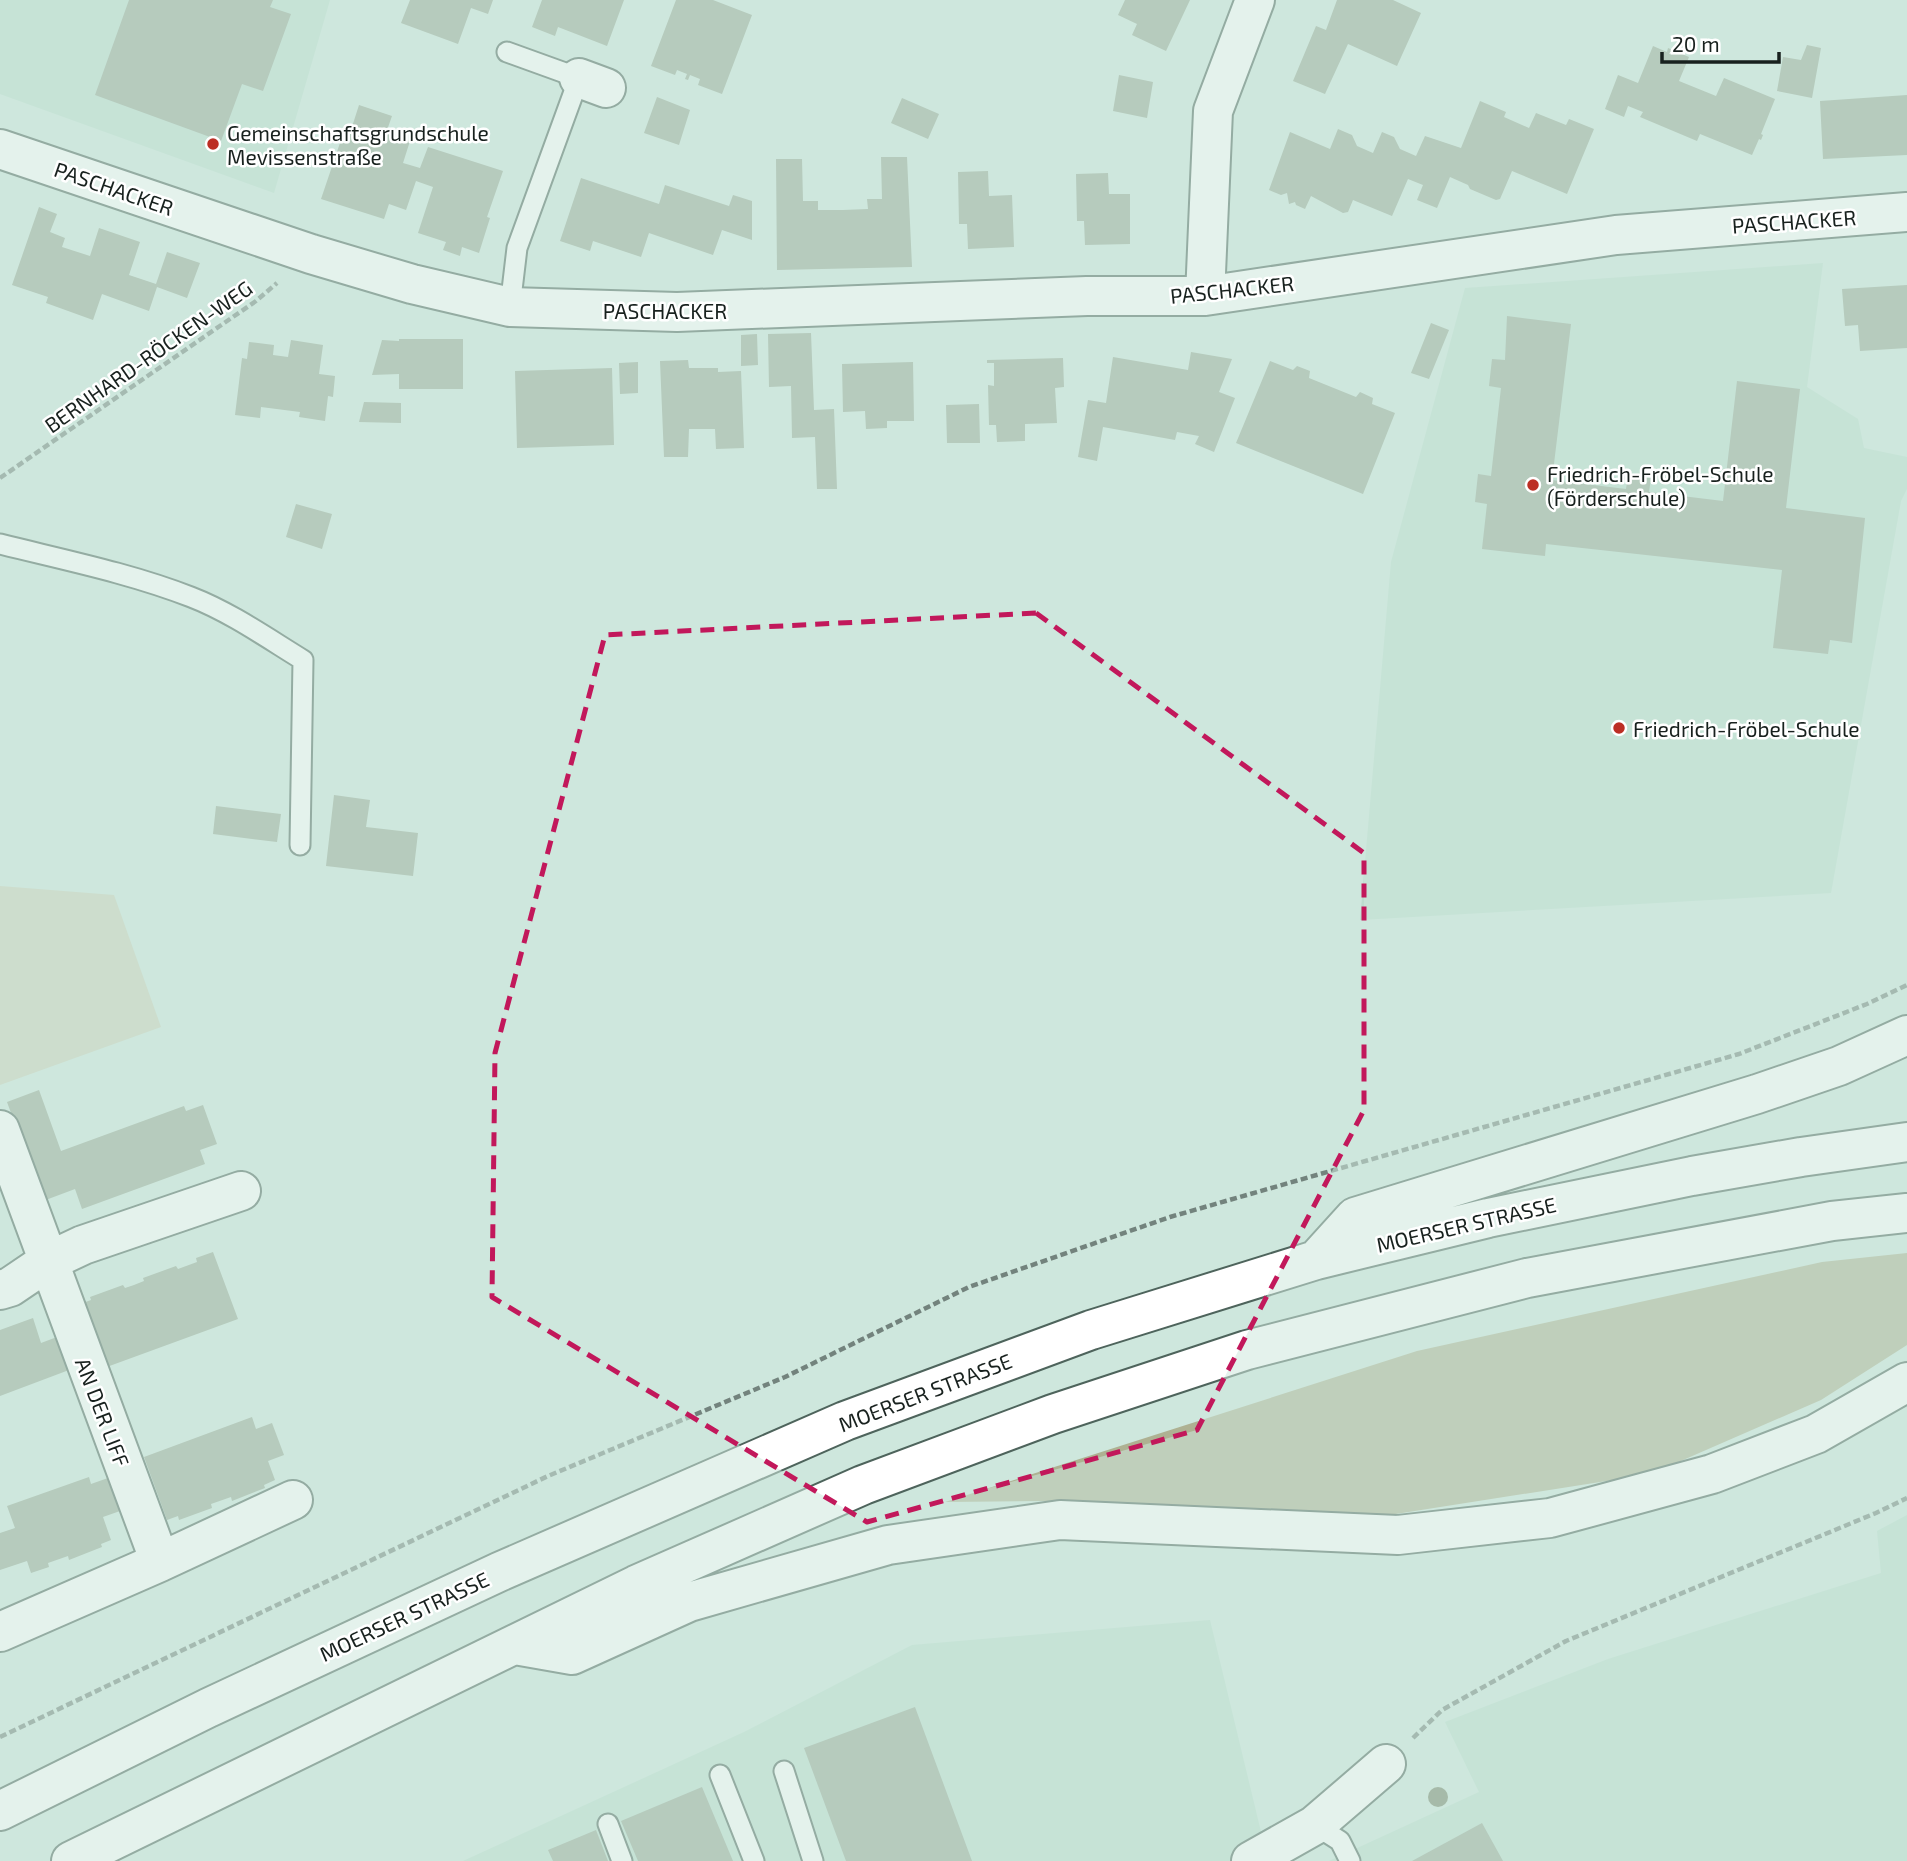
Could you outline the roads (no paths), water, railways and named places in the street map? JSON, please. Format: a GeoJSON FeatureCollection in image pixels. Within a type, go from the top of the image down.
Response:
{"type":"FeatureCollection","features":[{"type":"Feature","properties":{"kind":"main road"},"geometry":{"type":"LineString","coordinates":[[1205,296],[1213,111],[1255,0]]}},
{"type":"Feature","properties":{"kind":"main road","name":"PASCHACKER"},"geometry":{"type":"LineString","coordinates":[[0,149],[312,254],[412,284],[510,307],[677,312],[1087,296],[1205,296],[1616,235],[1907,212]]}},
{"type":"Feature","properties":{"kind":"main road"},"geometry":{"type":"LineString","coordinates":[[1316,1260],[1355,1217],[1757,1094],[1839,1066],[1907,1035]]}},
{"type":"Feature","properties":{"kind":"main road","name":"AN DER LIFF"},"geometry":{"type":"LineString","coordinates":[[0,1130],[160,1562]]}},
{"type":"Feature","properties":{"kind":"main road","name":"MOERSER STRASSE"},"geometry":{"type":"LineString","coordinates":[[0,1811],[208,1709],[499,1572],[845,1421],[1091,1330],[1316,1260],[1584,1197],[1788,1159],[1907,1142]]}},
{"type":"Feature","properties":{"kind":"main road"},"geometry":{"type":"LineString","coordinates":[[0,1290],[10,1287],[47,1262],[83,1245],[241,1191]]}},
{"type":"Feature","properties":{"kind":"main road"},"geometry":{"type":"LineString","coordinates":[[71,1861],[636,1585],[863,1485],[1053,1414],[1247,1350],[1527,1278],[1832,1221],[1907,1213]]}},
{"type":"Feature","properties":{"kind":"main road"},"geometry":{"type":"LineString","coordinates":[[515,1644],[572,1655],[689,1602],[888,1545],[1060,1520],[1398,1535],[1549,1518],[1712,1474],[1816,1434],[1907,1382]]}},
{"type":"Feature","properties":{"kind":"main road"},"geometry":{"type":"LineString","coordinates":[[0,1632],[293,1500]]}},
{"type":"Feature","properties":{"kind":"main road"},"geometry":{"type":"LineString","coordinates":[[1251,1861],[1315,1825],[1386,1764]]}},
{"type":"Feature","properties":{"kind":"lane"},"geometry":{"type":"LineString","coordinates":[[507,52],[592,83],[517,248],[510,307]]}},
{"type":"Feature","properties":{"kind":"lane"},"geometry":{"type":"LineString","coordinates":[[0,544],[125,574],[193,598],[303,660],[300,845]]}},
{"type":"Feature","properties":{"kind":"lane"},"geometry":{"type":"LineString","coordinates":[[784,1771],[813,1861]]}},
{"type":"Feature","properties":{"kind":"lane"},"geometry":{"type":"LineString","coordinates":[[720,1775],[754,1861]]}},
{"type":"Feature","properties":{"kind":"lane"},"geometry":{"type":"LineString","coordinates":[[608,1824],[622,1861]]}},
{"type":"Feature","properties":{"kind":"lane"},"geometry":{"type":"LineString","coordinates":[[1315,1825],[1340,1841],[1350,1861]]}},
{"type":"Feature","properties":{"kind":"place","name":"Gemeinschaftsgrundschule Mevissenstraße"},"geometry":{"type":"Point","coordinates":[213,144]}},
{"type":"Feature","properties":{"kind":"place","name":"Friedrich-Fröbel-Schule (Förderschule)"},"geometry":{"type":"Point","coordinates":[1533,485]}},
{"type":"Feature","properties":{"kind":"place","name":"Friedrich-Fröbel-Schule"},"geometry":{"type":"Point","coordinates":[1619,728]}}]}
